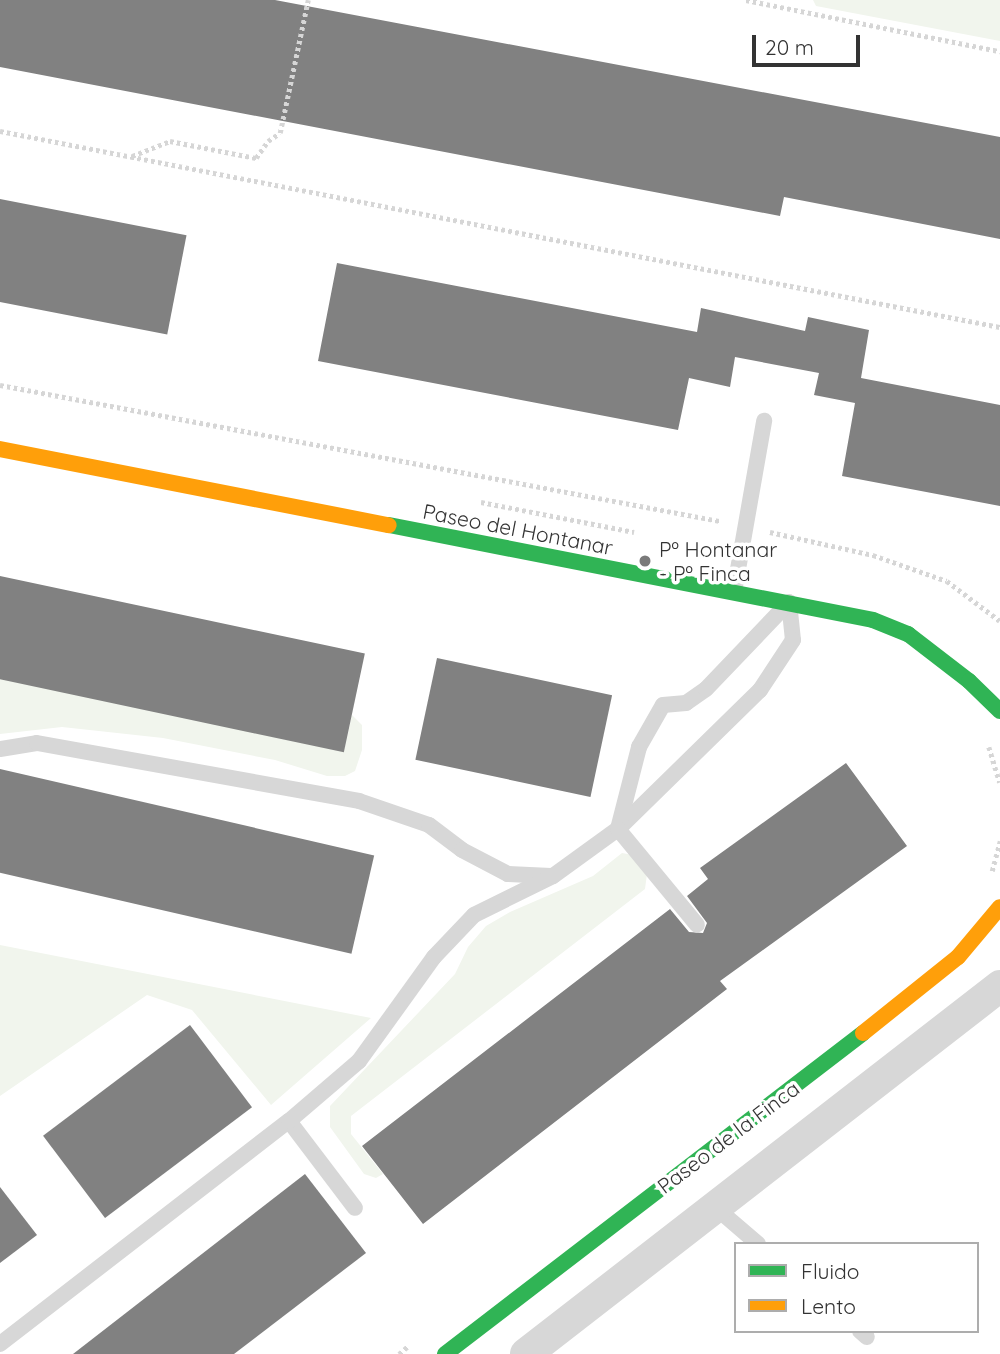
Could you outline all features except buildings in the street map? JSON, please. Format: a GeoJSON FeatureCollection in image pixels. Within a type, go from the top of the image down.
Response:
{"type":"FeatureCollection","features":[{"type":"Feature","properties":{"kind":"street","name":"Paseo del Hontanar"},"geometry":{"type":"LineString","coordinates":[[0,449],[873,620],[908,634],[970,681],[1000,711]]}},
{"type":"Feature","properties":{"kind":"street","name":"Paseo de la Finca"},"geometry":{"type":"LineString","coordinates":[[445,1354],[781,1097],[958,957],[1000,907]]}},
{"type":"Feature","properties":{"kind":"street"},"geometry":{"type":"LineString","coordinates":[[526,1354],[1000,986]]}},
{"type":"Feature","properties":{"kind":"lane"},"geometry":{"type":"LineString","coordinates":[[734,592],[764,421]]}},
{"type":"Feature","properties":{"kind":"lane"},"geometry":{"type":"LineString","coordinates":[[618,829],[639,747],[663,705],[686,703],[706,688],[789,603]]}},
{"type":"Feature","properties":{"kind":"lane"},"geometry":{"type":"LineString","coordinates":[[0,1344],[289,1121],[359,1061],[434,957],[474,915],[553,876],[618,829],[760,690],[793,640],[789,603]]}},
{"type":"Feature","properties":{"kind":"lane"},"geometry":{"type":"LineString","coordinates":[[0,750],[37,743],[359,801],[429,825],[462,850],[508,874],[553,876]]}},
{"type":"Feature","properties":{"kind":"lane"},"geometry":{"type":"LineString","coordinates":[[618,829],[697,925]]}},
{"type":"Feature","properties":{"kind":"lane"},"geometry":{"type":"LineString","coordinates":[[289,1121],[355,1208]]}},
{"type":"Feature","properties":{"kind":"lane"},"geometry":{"type":"LineString","coordinates":[[715,1208],[756,1242]]}},
{"type":"Feature","properties":{"kind":"path"},"geometry":{"type":"LineString","coordinates":[[131,157],[170,141],[256,158],[268,141],[280,132],[308,0]]}},
{"type":"Feature","properties":{"kind":"path"},"geometry":{"type":"LineString","coordinates":[[746,0],[1000,51]]}},
{"type":"Feature","properties":{"kind":"path"},"geometry":{"type":"LineString","coordinates":[[794,0],[796,10]]}},
{"type":"Feature","properties":{"kind":"path"},"geometry":{"type":"LineString","coordinates":[[0,131],[1000,327]]}},
{"type":"Feature","properties":{"kind":"path"},"geometry":{"type":"LineString","coordinates":[[0,384],[746,526],[873,555],[947,580],[1000,621]]}},
{"type":"Feature","properties":{"kind":"shaded area"},"geometry":{"type":"Polygon","coordinates":[[[813,0],[1000,0],[1000,41],[816,6],[813,0]]]}},
{"type":"Feature","properties":{"kind":"shaded area"},"geometry":{"type":"Polygon","coordinates":[[[0,677],[344,751],[352,715],[362,725],[362,750],[355,771],[345,776],[327,776],[275,760],[163,738],[62,727],[0,734],[0,677]]]}},
{"type":"Feature","properties":{"kind":"shaded area"},"geometry":{"type":"Polygon","coordinates":[[[622,853],[633,855],[647,874],[645,889],[351,1116],[351,1134],[383,1174],[376,1178],[364,1174],[330,1127],[330,1106],[455,974],[468,947],[486,926],[510,912],[593,876],[622,853]]]}},
{"type":"Feature","properties":{"kind":"shaded area"},"geometry":{"type":"Polygon","coordinates":[[[0,945],[371,1018],[271,1105],[192,1010],[147,995],[0,1096],[0,945]]]}},
{"type":"Feature","properties":{"kind":"traffic: fast"},"geometry":{"type":"LineString","coordinates":[[389,525],[873,620],[908,634],[969,681],[1000,711]]}},
{"type":"Feature","properties":{"kind":"traffic: fast"},"geometry":{"type":"LineString","coordinates":[[445,1354],[863,1033]]}},
{"type":"Feature","properties":{"kind":"traffic: slow"},"geometry":{"type":"LineString","coordinates":[[0,449],[389,525]]}},
{"type":"Feature","properties":{"kind":"traffic: slow"},"geometry":{"type":"LineString","coordinates":[[863,1033],[958,957],[1000,907]]}},
{"type":"Feature","properties":{"kind":"place","name":"Pº Hontanar - Pº Finca"},"geometry":{"type":"Point","coordinates":[645,561]}}]}
